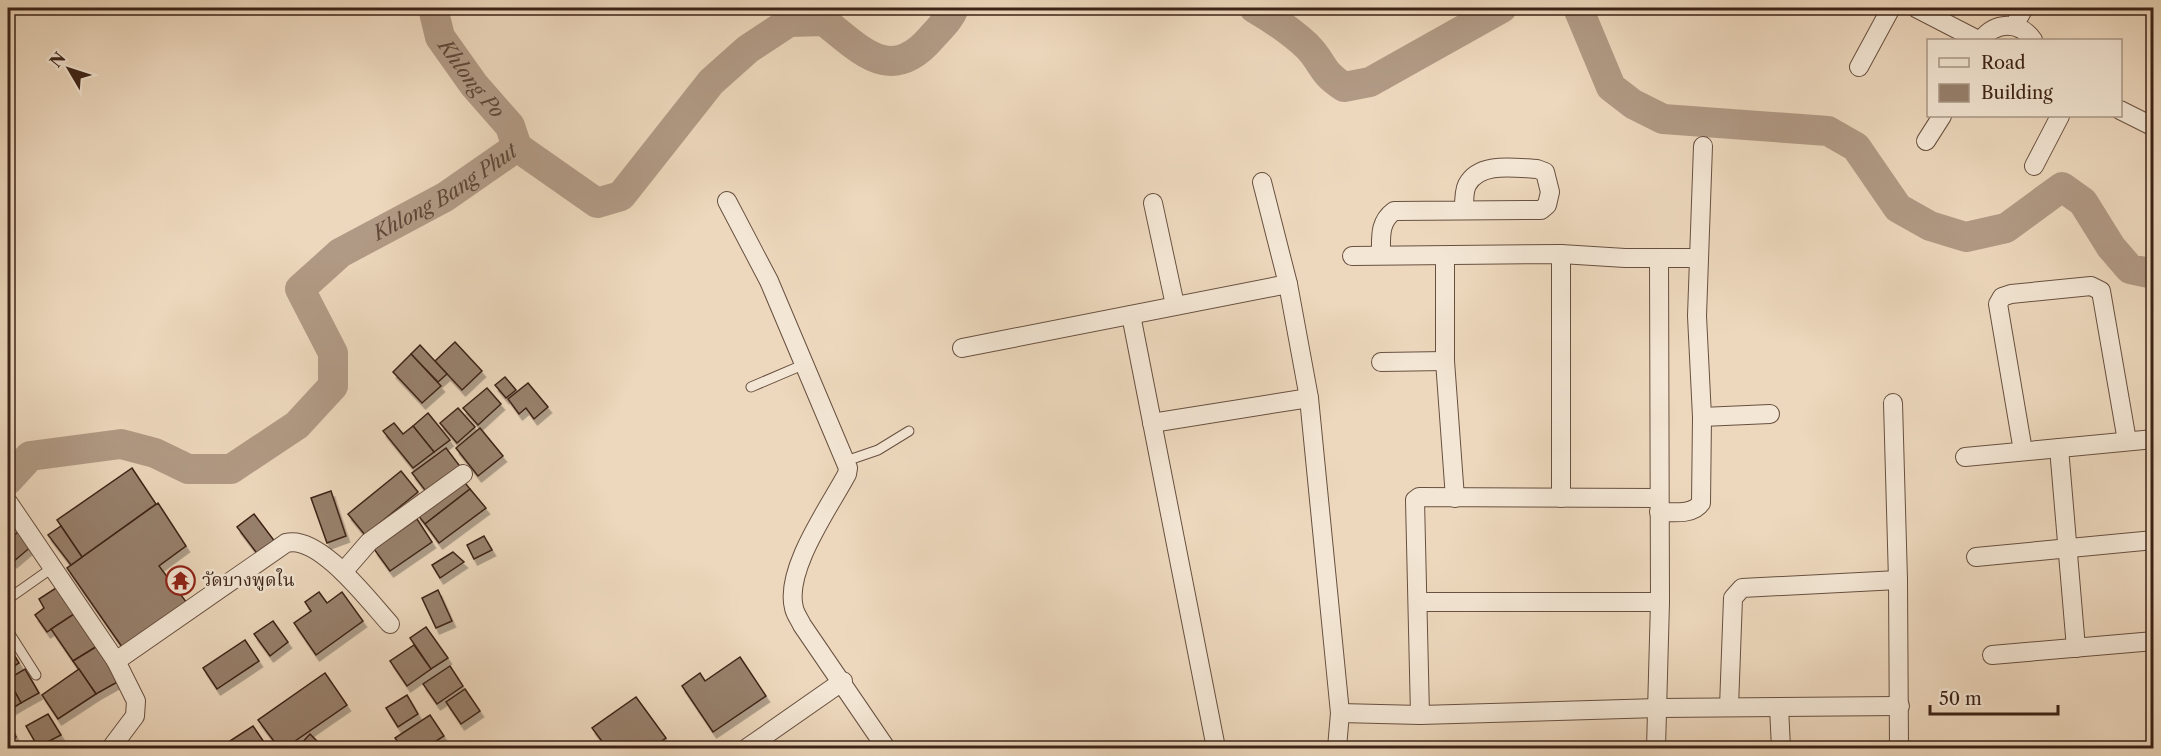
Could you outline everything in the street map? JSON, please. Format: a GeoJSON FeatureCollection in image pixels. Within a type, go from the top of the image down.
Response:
{"type":"FeatureCollection","features":[{"type":"Feature","properties":{"kind":"street"},"geometry":{"type":"LineString","coordinates":[[1859,66],[1891,8]]}},
{"type":"Feature","properties":{"kind":"street"},"geometry":{"type":"LineString","coordinates":[[1917,8],[1978,39]]}},
{"type":"Feature","properties":{"kind":"street"},"geometry":{"type":"LineString","coordinates":[[2014,26],[2024,8]]}},
{"type":"Feature","properties":{"kind":"street"},"geometry":{"type":"LineString","coordinates":[[1981,39],[1995,27],[2014,26],[2029,34],[2032,39]]}},
{"type":"Feature","properties":{"kind":"street"},"geometry":{"type":"LineString","coordinates":[[2122,111],[2154,128]]}},
{"type":"Feature","properties":{"kind":"street"},"geometry":{"type":"LineString","coordinates":[[1926,141],[1941,117]]}},
{"type":"Feature","properties":{"kind":"street"},"geometry":{"type":"LineString","coordinates":[[2034,166],[2059,117]]}},
{"type":"Feature","properties":{"kind":"street"},"geometry":{"type":"LineString","coordinates":[[1420,715],[1415,500],[1419,497],[1561,498],[1659,505],[1691,511],[1697,509],[1701,503],[1702,417],[1697,258],[1703,146]]}},
{"type":"Feature","properties":{"kind":"street"},"geometry":{"type":"LineString","coordinates":[[1381,255],[1381,229],[1386,217],[1394,211],[1541,210],[1550,199],[1548,179],[1545,172],[1537,168],[1485,170],[1473,176],[1466,186],[1464,209]]}},
{"type":"Feature","properties":{"kind":"street"},"geometry":{"type":"LineString","coordinates":[[1263,182],[1288,284],[1310,398],[1340,713],[1337,748]]}},
{"type":"Feature","properties":{"kind":"street"},"geometry":{"type":"LineString","coordinates":[[727,201],[769,281],[846,460],[847,474],[798,567],[794,607],[802,625],[843,681],[886,748]]}},
{"type":"Feature","properties":{"kind":"street"},"geometry":{"type":"LineString","coordinates":[[1153,203],[1175,305]]}},
{"type":"Feature","properties":{"kind":"street"},"geometry":{"type":"LineString","coordinates":[[1352,256],[1562,254],[1697,258]]}},
{"type":"Feature","properties":{"kind":"street"},"geometry":{"type":"LineString","coordinates":[[1561,498],[1562,254]]}},
{"type":"Feature","properties":{"kind":"street"},"geometry":{"type":"LineString","coordinates":[[1445,256],[1445,361],[1455,498]]}},
{"type":"Feature","properties":{"kind":"street"},"geometry":{"type":"LineString","coordinates":[[1656,748],[1660,602],[1659,258]]}},
{"type":"Feature","properties":{"kind":"street"},"geometry":{"type":"LineString","coordinates":[[962,348],[1288,284]]}},
{"type":"Feature","properties":{"kind":"street"},"geometry":{"type":"LineString","coordinates":[[2023,451],[1998,304],[2002,297],[2011,294],[2091,286],[2101,291],[2127,441]]}},
{"type":"Feature","properties":{"kind":"street"},"geometry":{"type":"LineString","coordinates":[[1131,315],[1216,748]]}},
{"type":"Feature","properties":{"kind":"street"},"geometry":{"type":"LineString","coordinates":[[1381,362],[1445,361]]}},
{"type":"Feature","properties":{"kind":"street"},"geometry":{"type":"LineString","coordinates":[[1152,423],[1310,398]]}},
{"type":"Feature","properties":{"kind":"street"},"geometry":{"type":"LineString","coordinates":[[1893,403],[1898,580],[1899,748]]}},
{"type":"Feature","properties":{"kind":"street"},"geometry":{"type":"LineString","coordinates":[[1702,417],[1770,414]]}},
{"type":"Feature","properties":{"kind":"street"},"geometry":{"type":"LineString","coordinates":[[1965,457],[2154,439]]}},
{"type":"Feature","properties":{"kind":"street"},"geometry":{"type":"LineString","coordinates":[[2059,448],[2076,648]]}},
{"type":"Feature","properties":{"kind":"street"},"geometry":{"type":"LineString","coordinates":[[343,572],[369,542],[463,474]]}},
{"type":"Feature","properties":{"kind":"street"},"geometry":{"type":"LineString","coordinates":[[8,502],[116,661],[136,701],[135,716],[111,748]]}},
{"type":"Feature","properties":{"kind":"street"},"geometry":{"type":"LineString","coordinates":[[1976,557],[2154,540]]}},
{"type":"Feature","properties":{"kind":"street"},"geometry":{"type":"LineString","coordinates":[[116,661],[286,543],[303,542],[343,572],[390,624]]}},
{"type":"Feature","properties":{"kind":"street"},"geometry":{"type":"LineString","coordinates":[[1729,707],[1733,598],[1743,588],[1898,580]]}},
{"type":"Feature","properties":{"kind":"street"},"geometry":{"type":"LineString","coordinates":[[1419,602],[1660,602]]}},
{"type":"Feature","properties":{"kind":"street"},"geometry":{"type":"LineString","coordinates":[[1992,655],[2154,641]]}},
{"type":"Feature","properties":{"kind":"street"},"geometry":{"type":"LineString","coordinates":[[747,748],[843,681]]}},
{"type":"Feature","properties":{"kind":"street"},"geometry":{"type":"LineString","coordinates":[[1340,713],[1420,715],[1658,708],[1900,706]]}},
{"type":"Feature","properties":{"kind":"street"},"geometry":{"type":"LineString","coordinates":[[1779,707],[1781,748]]}},
{"type":"Feature","properties":{"kind":"lane"},"geometry":{"type":"LineString","coordinates":[[751,387],[804,364]]}},
{"type":"Feature","properties":{"kind":"lane"},"geometry":{"type":"LineString","coordinates":[[846,460],[878,450],[909,431]]}},
{"type":"Feature","properties":{"kind":"lane"},"geometry":{"type":"LineString","coordinates":[[8,600],[52,568]]}},
{"type":"Feature","properties":{"kind":"lane"},"geometry":{"type":"LineString","coordinates":[[8,631],[36,675]]}},
{"type":"Feature","properties":{"kind":"building"},"geometry":{"type":"Polygon","coordinates":[[[455,342],[482,371],[462,390],[435,361],[455,342]]]}},
{"type":"Feature","properties":{"kind":"building"},"geometry":{"type":"Polygon","coordinates":[[[420,345],[447,374],[438,382],[411,354],[420,345]]]}},
{"type":"Feature","properties":{"kind":"building"},"geometry":{"type":"Polygon","coordinates":[[[411,354],[441,386],[422,403],[393,372],[411,354]]]}},
{"type":"Feature","properties":{"kind":"building"},"geometry":{"type":"Polygon","coordinates":[[[505,377],[516,390],[506,398],[495,385],[505,377]]]}},
{"type":"Feature","properties":{"kind":"building"},"geometry":{"type":"Polygon","coordinates":[[[528,383],[548,407],[534,419],[526,408],[519,414],[508,399],[528,383]]]}},
{"type":"Feature","properties":{"kind":"building"},"geometry":{"type":"Polygon","coordinates":[[[487,388],[501,404],[478,425],[463,408],[487,388]]]}},
{"type":"Feature","properties":{"kind":"building"},"geometry":{"type":"Polygon","coordinates":[[[458,408],[475,427],[457,443],[440,423],[458,408]]]}},
{"type":"Feature","properties":{"kind":"building"},"geometry":{"type":"Polygon","coordinates":[[[428,413],[450,440],[434,452],[413,426],[428,413]]]}},
{"type":"Feature","properties":{"kind":"building"},"geometry":{"type":"Polygon","coordinates":[[[394,423],[403,434],[413,426],[434,452],[413,468],[383,431],[394,423]]]}},
{"type":"Feature","properties":{"kind":"building"},"geometry":{"type":"Polygon","coordinates":[[[480,428],[503,456],[478,476],[456,448],[480,428]]]}},
{"type":"Feature","properties":{"kind":"building"},"geometry":{"type":"Polygon","coordinates":[[[446,448],[462,469],[428,494],[412,473],[446,448]]]}},
{"type":"Feature","properties":{"kind":"building"},"geometry":{"type":"Polygon","coordinates":[[[132,468],[156,504],[82,557],[57,520],[132,468]]]}},
{"type":"Feature","properties":{"kind":"building"},"geometry":{"type":"Polygon","coordinates":[[[401,471],[418,492],[365,535],[348,514],[401,471]]]}},
{"type":"Feature","properties":{"kind":"building"},"geometry":{"type":"Polygon","coordinates":[[[462,479],[470,489],[425,524],[417,514],[462,479]]]}},
{"type":"Feature","properties":{"kind":"building"},"geometry":{"type":"Polygon","coordinates":[[[470,489],[486,508],[439,543],[425,524],[470,489]]]}},
{"type":"Feature","properties":{"kind":"building"},"geometry":{"type":"Polygon","coordinates":[[[331,491],[346,536],[327,543],[311,498],[331,491]]]}},
{"type":"Feature","properties":{"kind":"building"},"geometry":{"type":"Polygon","coordinates":[[[158,503],[186,546],[159,566],[187,603],[122,647],[67,568],[158,503]]]}},
{"type":"Feature","properties":{"kind":"building"},"geometry":{"type":"Polygon","coordinates":[[[254,514],[276,543],[259,556],[237,527],[254,514]]]}},
{"type":"Feature","properties":{"kind":"building"},"geometry":{"type":"Polygon","coordinates":[[[417,519],[432,542],[390,571],[374,549],[417,519]]]}},
{"type":"Feature","properties":{"kind":"building"},"geometry":{"type":"Polygon","coordinates":[[[61,526],[82,557],[71,565],[48,535],[61,526]]]}},
{"type":"Feature","properties":{"kind":"building"},"geometry":{"type":"Polygon","coordinates":[[[20,530],[33,545],[13,562],[8,555],[8,541],[20,530]]]}},
{"type":"Feature","properties":{"kind":"building"},"geometry":{"type":"Polygon","coordinates":[[[484,536],[492,550],[474,559],[467,545],[484,536]]]}},
{"type":"Feature","properties":{"kind":"building"},"geometry":{"type":"Polygon","coordinates":[[[453,552],[464,562],[440,578],[432,565],[453,552]]]}},
{"type":"Feature","properties":{"kind":"building"},"geometry":{"type":"Polygon","coordinates":[[[59,586],[77,612],[47,632],[35,615],[44,608],[39,599],[59,586]]]}},
{"type":"Feature","properties":{"kind":"building"},"geometry":{"type":"Polygon","coordinates":[[[438,590],[452,621],[436,628],[422,598],[438,590]]]}},
{"type":"Feature","properties":{"kind":"building"},"geometry":{"type":"Polygon","coordinates":[[[319,592],[327,603],[342,592],[363,621],[316,655],[294,623],[311,611],[305,602],[319,592]]]}},
{"type":"Feature","properties":{"kind":"building"},"geometry":{"type":"Polygon","coordinates":[[[77,612],[99,645],[73,661],[51,629],[77,612]]]}},
{"type":"Feature","properties":{"kind":"building"},"geometry":{"type":"Polygon","coordinates":[[[273,621],[288,642],[270,656],[254,634],[273,621]]]}},
{"type":"Feature","properties":{"kind":"building"},"geometry":{"type":"Polygon","coordinates":[[[426,627],[448,658],[431,669],[410,638],[426,627]]]}},
{"type":"Feature","properties":{"kind":"building"},"geometry":{"type":"Polygon","coordinates":[[[245,640],[259,661],[217,689],[203,668],[245,640]]]}},
{"type":"Feature","properties":{"kind":"building"},"geometry":{"type":"Polygon","coordinates":[[[8,645],[19,663],[8,670],[8,645]]]}},
{"type":"Feature","properties":{"kind":"building"},"geometry":{"type":"Polygon","coordinates":[[[99,645],[121,680],[96,694],[73,661],[99,645]]]}},
{"type":"Feature","properties":{"kind":"building"},"geometry":{"type":"Polygon","coordinates":[[[414,645],[431,669],[407,686],[390,661],[414,645]]]}},
{"type":"Feature","properties":{"kind":"building"},"geometry":{"type":"Polygon","coordinates":[[[740,657],[766,696],[713,732],[682,686],[700,673],[705,681],[740,657]]]}},
{"type":"Feature","properties":{"kind":"building"},"geometry":{"type":"Polygon","coordinates":[[[450,666],[463,686],[437,704],[423,684],[450,666]]]}},
{"type":"Feature","properties":{"kind":"building"},"geometry":{"type":"Polygon","coordinates":[[[25,669],[39,693],[21,703],[8,679],[25,669]]]}},
{"type":"Feature","properties":{"kind":"building"},"geometry":{"type":"Polygon","coordinates":[[[79,669],[96,694],[58,719],[42,695],[79,669]]]}},
{"type":"Feature","properties":{"kind":"building"},"geometry":{"type":"Polygon","coordinates":[[[325,673],[347,705],[285,748],[279,748],[258,720],[325,673]]]}},
{"type":"Feature","properties":{"kind":"building"},"geometry":{"type":"Polygon","coordinates":[[[8,679],[21,703],[8,711],[8,679]]]}},
{"type":"Feature","properties":{"kind":"building"},"geometry":{"type":"Polygon","coordinates":[[[465,689],[480,711],[461,724],[446,702],[465,689]]]}},
{"type":"Feature","properties":{"kind":"building"},"geometry":{"type":"Polygon","coordinates":[[[407,695],[418,714],[398,727],[386,708],[407,695]]]}},
{"type":"Feature","properties":{"kind":"building"},"geometry":{"type":"Polygon","coordinates":[[[636,697],[666,738],[651,748],[607,748],[592,728],[636,697]]]}},
{"type":"Feature","properties":{"kind":"building"},"geometry":{"type":"Polygon","coordinates":[[[48,714],[61,735],[38,747],[26,726],[48,714]]]}},
{"type":"Feature","properties":{"kind":"building"},"geometry":{"type":"Polygon","coordinates":[[[430,715],[444,736],[425,748],[402,748],[395,738],[430,715]]]}},
{"type":"Feature","properties":{"kind":"building"},"geometry":{"type":"Polygon","coordinates":[[[8,720],[16,737],[8,742],[8,720]]]}},
{"type":"Feature","properties":{"kind":"building"},"geometry":{"type":"Polygon","coordinates":[[[253,726],[268,748],[219,748],[253,726]]]}},
{"type":"Feature","properties":{"kind":"building"},"geometry":{"type":"Polygon","coordinates":[[[310,734],[321,745],[318,748],[297,748],[310,734]]]}},
{"type":"Feature","properties":{"kind":"waterway","name":"Khlong Po"},"geometry":{"type":"LineString","coordinates":[[433,8],[440,37],[474,85],[510,126],[517,147]]}},
{"type":"Feature","properties":{"kind":"waterway","name":"Khlong Bang Phut"},"geometry":{"type":"LineString","coordinates":[[8,480],[30,456],[121,444],[155,453],[188,469],[231,469],[297,425],[333,386],[333,353],[300,289],[340,253],[445,197],[517,147],[597,203],[621,196],[711,82],[748,49],[789,22],[824,21],[864,52],[890,61],[903,59],[917,51],[945,23],[954,8]]}},
{"type":"Feature","properties":{"kind":"waterway","name":"Khlong Bang Phut"},"geometry":{"type":"LineString","coordinates":[[1254,8],[1301,41],[1330,77],[1344,87],[1370,82],[1502,8]]}},
{"type":"Feature","properties":{"kind":"waterway","name":"Khlong Bang Phut"},"geometry":{"type":"LineString","coordinates":[[1578,8],[1611,87],[1633,104],[1663,119],[1828,131],[1856,147],[1898,208],[1930,226],[1966,237],[2006,228],[2062,187],[2083,202],[2111,247],[2130,269],[2154,274]]}},
{"type":"Feature","properties":{"kind":"place","name":"วัดบางพูดใน"},"geometry":{"type":"Point","coordinates":[181,580]}}]}
